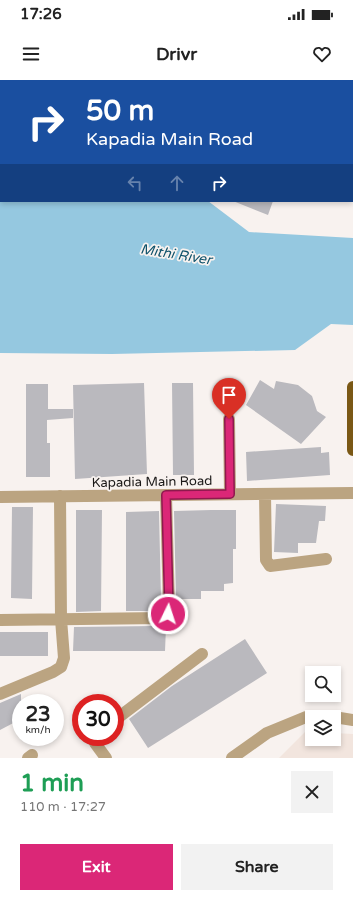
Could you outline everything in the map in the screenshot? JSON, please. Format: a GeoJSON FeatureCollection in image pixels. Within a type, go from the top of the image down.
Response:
{"type":"FeatureCollection","features":[{"type":"Feature","properties":{"kind":"highway"},"geometry":{"type":"LineString","coordinates":[[353,387],[353,450]]}},
{"type":"Feature","properties":{"kind":"street"},"geometry":{"type":"LineString","coordinates":[[229,419],[230,494]]}},
{"type":"Feature","properties":{"kind":"street","name":"Kapadia Main Road"},"geometry":{"type":"LineString","coordinates":[[0,497],[353,493]]}},
{"type":"Feature","properties":{"kind":"street"},"geometry":{"type":"LineString","coordinates":[[265,494],[266,560],[270,566],[326,559]]}},
{"type":"Feature","properties":{"kind":"street"},"geometry":{"type":"LineString","coordinates":[[0,620],[162,618],[168,614],[166,495]]}},
{"type":"Feature","properties":{"kind":"street"},"geometry":{"type":"LineString","coordinates":[[0,694],[53,672],[61,667],[64,658],[61,619],[60,496]]}},
{"type":"Feature","properties":{"kind":"street"},"geometry":{"type":"LineString","coordinates":[[124,713],[202,654]]}},
{"type":"Feature","properties":{"kind":"street"},"geometry":{"type":"LineString","coordinates":[[232,758],[267,733],[306,717],[328,716],[353,720]]}},
{"type":"Feature","properties":{"kind":"street"},"geometry":{"type":"LineString","coordinates":[[97,746],[106,758]]}},
{"type":"Feature","properties":{"kind":"shaded area"},"geometry":{"type":"Polygon","coordinates":[[[305,732],[305,746],[341,746],[341,733],[353,734],[353,758],[279,758],[305,732]]]}},
{"type":"Feature","properties":{"kind":"water","name":"Mithi River"},"geometry":{"type":"Polygon","coordinates":[[[0,202],[209,202],[249,232],[353,238],[353,325],[331,324],[295,350],[112,354],[0,353],[0,202]]]}},
{"type":"Feature","properties":{"kind":"building"},"geometry":{"type":"Polygon","coordinates":[[[236,202],[273,202],[268,215],[236,202]]]}},
{"type":"Feature","properties":{"kind":"building"},"geometry":{"type":"Polygon","coordinates":[[[260,380],[274,389],[276,381],[298,385],[312,396],[317,411],[326,417],[301,444],[246,405],[260,380]]]}},
{"type":"Feature","properties":{"kind":"building"},"geometry":{"type":"Polygon","coordinates":[[[144,383],[147,474],[75,479],[73,385],[144,383]]]}},
{"type":"Feature","properties":{"kind":"building"},"geometry":{"type":"Polygon","coordinates":[[[172,383],[193,383],[194,475],[173,475],[172,383]]]}},
{"type":"Feature","properties":{"kind":"building"},"geometry":{"type":"Polygon","coordinates":[[[26,384],[48,384],[48,409],[73,409],[73,418],[47,420],[47,443],[50,443],[50,477],[26,477],[26,384]]]}},
{"type":"Feature","properties":{"kind":"building"},"geometry":{"type":"Polygon","coordinates":[[[321,447],[321,453],[329,452],[330,475],[247,481],[246,452],[321,447]]]}},
{"type":"Feature","properties":{"kind":"building"},"geometry":{"type":"Polygon","coordinates":[[[276,504],[326,506],[325,521],[319,521],[316,543],[298,543],[298,553],[274,552],[276,504]]]}},
{"type":"Feature","properties":{"kind":"building"},"geometry":{"type":"Polygon","coordinates":[[[12,507],[33,507],[32,599],[11,598],[12,507]]]}},
{"type":"Feature","properties":{"kind":"building"},"geometry":{"type":"Polygon","coordinates":[[[76,510],[102,510],[101,611],[76,612],[76,510]]]}},
{"type":"Feature","properties":{"kind":"building"},"geometry":{"type":"Polygon","coordinates":[[[236,510],[236,549],[233,549],[233,583],[224,584],[224,591],[201,591],[201,599],[176,599],[174,511],[236,510]]]}},
{"type":"Feature","properties":{"kind":"building"},"geometry":{"type":"Polygon","coordinates":[[[159,511],[161,599],[154,599],[155,611],[126,611],[126,512],[159,511]]]}},
{"type":"Feature","properties":{"kind":"building"},"geometry":{"type":"Polygon","coordinates":[[[74,627],[166,627],[165,651],[73,651],[74,627]]]}},
{"type":"Feature","properties":{"kind":"building"},"geometry":{"type":"Polygon","coordinates":[[[0,632],[48,632],[48,656],[0,656],[0,632]]]}},
{"type":"Feature","properties":{"kind":"building"},"geometry":{"type":"Polygon","coordinates":[[[245,639],[267,673],[148,748],[129,719],[172,686],[245,639]]]}},
{"type":"Feature","properties":{"kind":"building"},"geometry":{"type":"Polygon","coordinates":[[[12,698],[12,724],[0,730],[0,703],[12,698]]]}},
{"type":"Feature","properties":{"kind":"route"},"geometry":{"type":"LineString","coordinates":[[168,614],[166,495],[230,494],[229,419]]}}]}
